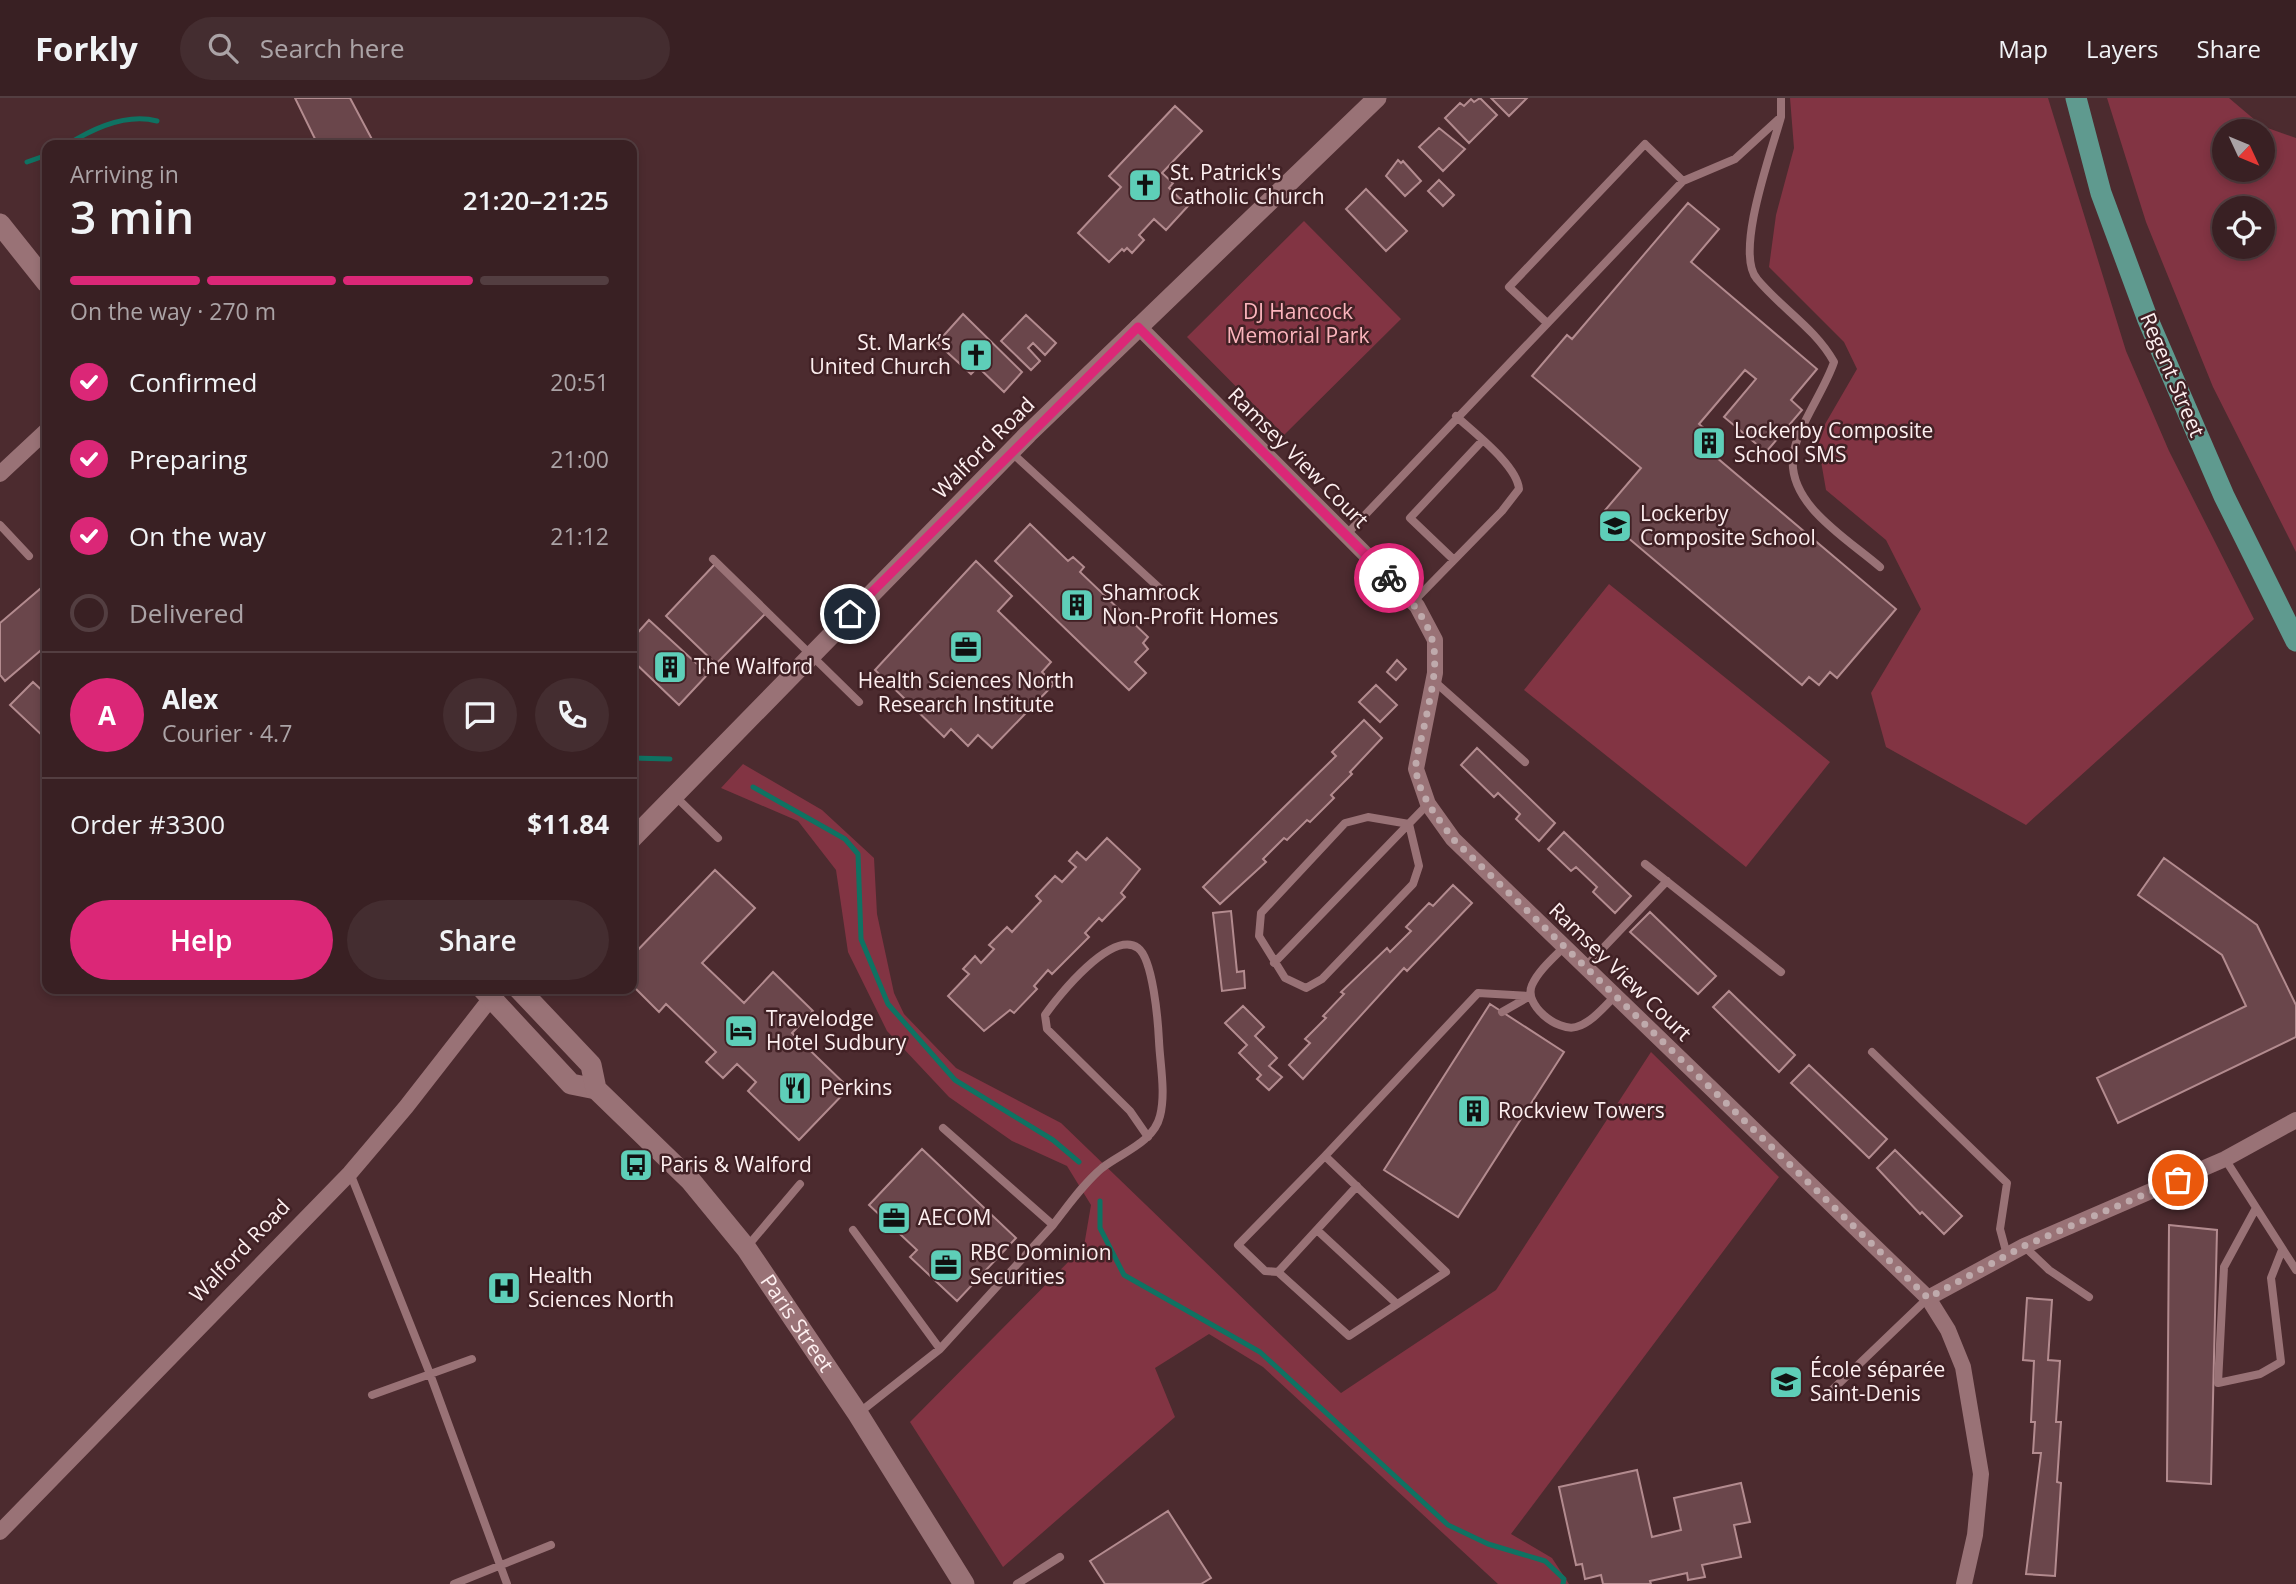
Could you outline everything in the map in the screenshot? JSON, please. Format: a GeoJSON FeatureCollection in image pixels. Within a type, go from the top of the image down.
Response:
{"type":"FeatureCollection","features":[{"type":"Feature","properties":{"kind":"main road","name":"Regent Street"},"geometry":{"type":"LineString","coordinates":[[2076,98],[2101,192],[2148,320],[2224,496],[2296,641]]}},
{"type":"Feature","properties":{"kind":"main road"},"geometry":{"type":"LineString","coordinates":[[0,224],[42,277]]}},
{"type":"Feature","properties":{"kind":"main road","name":"Paris Street"},"geometry":{"type":"LineString","coordinates":[[492,994],[571,1084],[596,1089]]}},
{"type":"Feature","properties":{"kind":"main road","name":"Paris Street"},"geometry":{"type":"LineString","coordinates":[[524,994],[590,1065],[596,1089],[691,1181],[746,1248],[858,1414],[964,1584]]}},
{"type":"Feature","properties":{"kind":"street","name":"Walford Road"},"geometry":{"type":"LineString","coordinates":[[637,834],[811,653],[1011,452],[1377,98]]}},
{"type":"Feature","properties":{"kind":"street","name":"Ramsey View Court"},"geometry":{"type":"LineString","coordinates":[[1138,327],[1413,602],[1435,640],[1434,681],[1416,769],[1428,804],[1453,839],[1928,1298],[1948,1330],[1963,1367],[1981,1474],[1975,1535],[1964,1584]]}},
{"type":"Feature","properties":{"kind":"street"},"geometry":{"type":"LineString","coordinates":[[0,474],[42,435]]}},
{"type":"Feature","properties":{"kind":"street","name":"Walford Road"},"geometry":{"type":"LineString","coordinates":[[0,1532],[350,1173],[406,1107],[489,994]]}},
{"type":"Feature","properties":{"kind":"street"},"geometry":{"type":"LineString","coordinates":[[1928,1298],[2024,1246],[2225,1159],[2296,1120]]}},
{"type":"Feature","properties":{"kind":"lane"},"geometry":{"type":"LineString","coordinates":[[1782,98],[1781,117],[1748,249],[1755,277],[1824,344],[1834,362],[1793,456],[1796,485],[1812,509],[1880,567]]}},
{"type":"Feature","properties":{"kind":"lane"},"geometry":{"type":"LineString","coordinates":[[1346,535],[1456,416],[1683,181],[1735,159],[1781,117]]}},
{"type":"Feature","properties":{"kind":"lane"},"geometry":{"type":"LineString","coordinates":[[1547,323],[1509,287],[1645,144],[1683,181]]}},
{"type":"Feature","properties":{"kind":"lane"},"geometry":{"type":"LineString","coordinates":[[1413,602],[1519,489],[1519,480],[1456,416]]}},
{"type":"Feature","properties":{"kind":"lane"},"geometry":{"type":"LineString","coordinates":[[1454,560],[1409,518],[1482,441]]}},
{"type":"Feature","properties":{"kind":"lane"},"geometry":{"type":"LineString","coordinates":[[1011,452],[1168,596]]}},
{"type":"Feature","properties":{"kind":"lane"},"geometry":{"type":"LineString","coordinates":[[0,525],[29,556]]}},
{"type":"Feature","properties":{"kind":"lane"},"geometry":{"type":"LineString","coordinates":[[713,559],[859,702]]}},
{"type":"Feature","properties":{"kind":"lane"},"geometry":{"type":"LineString","coordinates":[[1434,681],[1525,761]]}},
{"type":"Feature","properties":{"kind":"lane"},"geometry":{"type":"LineString","coordinates":[[674,795],[718,838]]}},
{"type":"Feature","properties":{"kind":"lane"},"geometry":{"type":"LineString","coordinates":[[1275,963],[1428,804]]}},
{"type":"Feature","properties":{"kind":"lane"},"geometry":{"type":"LineString","coordinates":[[1368,817],[1409,824],[1419,866],[1413,884],[1314,986],[1299,987],[1285,978],[1259,936],[1261,913],[1271,899],[1345,822],[1368,817]]}},
{"type":"Feature","properties":{"kind":"lane"},"geometry":{"type":"LineString","coordinates":[[1645,864],[1781,972]]}},
{"type":"Feature","properties":{"kind":"lane"},"geometry":{"type":"LineString","coordinates":[[1584,967],[1667,881]]}},
{"type":"Feature","properties":{"kind":"lane"},"geometry":{"type":"LineString","coordinates":[[858,1414],[940,1349],[1101,1169],[1148,1137],[1160,1116],[1158,1018],[1146,958],[1139,948],[1128,944],[1113,947],[1091,963],[1045,1015],[1047,1029],[1130,1111],[1148,1137]]}},
{"type":"Feature","properties":{"kind":"lane"},"geometry":{"type":"LineString","coordinates":[[1564,947],[1531,986],[1530,996],[1536,1007],[1557,1024],[1571,1028],[1580,1026],[1615,996]]}},
{"type":"Feature","properties":{"kind":"lane"},"geometry":{"type":"LineString","coordinates":[[1325,1156],[1446,1272],[1349,1336],[1278,1272],[1265,1271],[1238,1245],[1478,993],[1530,996]]}},
{"type":"Feature","properties":{"kind":"lane"},"geometry":{"type":"LineString","coordinates":[[1502,1012],[1530,996]]}},
{"type":"Feature","properties":{"kind":"lane"},"geometry":{"type":"LineString","coordinates":[[1872,1052],[2007,1183],[2000,1229],[2007,1255]]}},
{"type":"Feature","properties":{"kind":"lane"},"geometry":{"type":"LineString","coordinates":[[943,1128],[1053,1225]]}},
{"type":"Feature","properties":{"kind":"lane"},"geometry":{"type":"LineString","coordinates":[[2225,1159],[2296,1270]]}},
{"type":"Feature","properties":{"kind":"lane"},"geometry":{"type":"LineString","coordinates":[[350,1173],[507,1584]]}},
{"type":"Feature","properties":{"kind":"lane"},"geometry":{"type":"LineString","coordinates":[[746,1248],[800,1184]]}},
{"type":"Feature","properties":{"kind":"lane"},"geometry":{"type":"LineString","coordinates":[[1278,1272],[1357,1186]]}},
{"type":"Feature","properties":{"kind":"lane"},"geometry":{"type":"LineString","coordinates":[[2256,1208],[2224,1267],[2218,1383],[2260,1374],[2281,1362],[2271,1278],[2282,1250]]}},
{"type":"Feature","properties":{"kind":"lane"},"geometry":{"type":"LineString","coordinates":[[853,1230],[940,1349]]}},
{"type":"Feature","properties":{"kind":"lane"},"geometry":{"type":"LineString","coordinates":[[1317,1230],[1397,1304]]}},
{"type":"Feature","properties":{"kind":"lane"},"geometry":{"type":"LineString","coordinates":[[2024,1246],[2049,1270],[2089,1297]]}},
{"type":"Feature","properties":{"kind":"lane"},"geometry":{"type":"LineString","coordinates":[[1831,1391],[1928,1298]]}},
{"type":"Feature","properties":{"kind":"lane"},"geometry":{"type":"LineString","coordinates":[[372,1395],[472,1359]]}},
{"type":"Feature","properties":{"kind":"lane"},"geometry":{"type":"LineString","coordinates":[[454,1584],[551,1545]]}},
{"type":"Feature","properties":{"kind":"lane"},"geometry":{"type":"LineString","coordinates":[[1017,1584],[1059,1557]]}},
{"type":"Feature","properties":{"kind":"green space"},"geometry":{"type":"Polygon","coordinates":[[[1790,98],[2048,98],[2126,351],[2169,451],[2254,619],[2026,825],[1886,747],[1871,693],[1921,609],[1886,540],[1826,490],[1817,438],[1857,369],[1844,342],[1769,267],[1776,215],[1794,148],[1790,98]]]}},
{"type":"Feature","properties":{"kind":"green space"},"geometry":{"type":"Polygon","coordinates":[[[2107,98],[2229,98],[2254,119],[2212,119],[2212,182],[2275,182],[2275,131],[2296,138],[2296,552],[2213,387],[2146,222],[2107,98]]]}},
{"type":"Feature","properties":{"kind":"green space","name":"DJ Hancock Memorial Park"},"geometry":{"type":"Polygon","coordinates":[[[1304,221],[1401,319],[1284,435],[1187,337],[1304,221]]]}},
{"type":"Feature","properties":{"kind":"green space"},"geometry":{"type":"Polygon","coordinates":[[[1609,584],[1830,762],[1746,867],[1524,690],[1609,584]]]}},
{"type":"Feature","properties":{"kind":"green space"},"geometry":{"type":"Polygon","coordinates":[[[743,764],[822,810],[874,858],[877,914],[894,993],[904,1014],[956,1068],[1061,1123],[1341,1393],[1496,1290],[1651,1052],[1779,1177],[1511,1534],[1552,1558],[1569,1584],[1498,1584],[1263,1367],[1209,1334],[1155,1368],[1175,1417],[1003,1567],[910,1422],[1084,1246],[1091,1205],[1067,1166],[1012,1141],[949,1097],[887,1031],[848,952],[836,870],[798,821],[721,788],[743,764]]]}},
{"type":"Feature","properties":{"kind":"building"},"geometry":{"type":"Polygon","coordinates":[[[295,98],[350,98],[372,140],[316,140],[295,98]]]}},
{"type":"Feature","properties":{"kind":"building"},"geometry":{"type":"Polygon","coordinates":[[[1480,98],[1497,115],[1469,143],[1445,118],[1460,103],[1464,106],[1471,99],[1474,102],[1480,98]]]}},
{"type":"Feature","properties":{"kind":"building"},"geometry":{"type":"Polygon","coordinates":[[[1491,98],[1527,98],[1509,116],[1491,98]]]}},
{"type":"Feature","properties":{"kind":"building","name":"St. Patrick's Catholic Church"},"geometry":{"type":"Polygon","coordinates":[[[1175,106],[1202,131],[1162,173],[1173,183],[1169,188],[1188,206],[1166,230],[1154,219],[1139,235],[1144,240],[1132,253],[1127,248],[1124,251],[1122,249],[1109,262],[1078,233],[1121,187],[1109,176],[1175,106]]]}},
{"type":"Feature","properties":{"kind":"building"},"geometry":{"type":"Polygon","coordinates":[[[1439,128],[1465,149],[1443,171],[1419,147],[1439,128]]]}},
{"type":"Feature","properties":{"kind":"building"},"geometry":{"type":"Polygon","coordinates":[[[1398,160],[1401,163],[1403,161],[1421,181],[1405,196],[1386,176],[1398,160]]]}},
{"type":"Feature","properties":{"kind":"building"},"geometry":{"type":"Polygon","coordinates":[[[1439,180],[1454,195],[1443,206],[1428,191],[1439,180]]]}},
{"type":"Feature","properties":{"kind":"building"},"geometry":{"type":"Polygon","coordinates":[[[1366,189],[1407,231],[1386,251],[1346,209],[1366,189]]]}},
{"type":"Feature","properties":{"kind":"building"},"geometry":{"type":"Polygon","coordinates":[[[1688,203],[1719,229],[1691,262],[1817,369],[1791,400],[1802,410],[1766,452],[1724,417],[1756,379],[1745,370],[1699,424],[1712,435],[1703,446],[1896,609],[1837,678],[1830,672],[1819,685],[1809,677],[1802,685],[1601,515],[1641,468],[1532,376],[1567,335],[1572,339],[1688,203]]]}},
{"type":"Feature","properties":{"kind":"building","name":"St. Mark’s United Church"},"geometry":{"type":"Polygon","coordinates":[[[963,314],[1022,372],[1004,392],[978,367],[971,374],[937,343],[963,314]]]}},
{"type":"Feature","properties":{"kind":"building"},"geometry":{"type":"Polygon","coordinates":[[[1026,315],[1056,343],[1045,355],[1033,343],[1028,348],[1040,361],[1031,370],[1001,341],[1026,315]]]}},
{"type":"Feature","properties":{"kind":"building","name":"Shamrock Non-Profit Homes"},"geometry":{"type":"Polygon","coordinates":[[[1030,524],[1068,561],[1073,557],[1084,567],[1080,572],[1148,637],[1143,643],[1148,649],[1135,662],[1146,673],[1129,690],[995,561],[1030,524]]]}},
{"type":"Feature","properties":{"kind":"building","name":"Health Sciences North Research Institute"},"geometry":{"type":"Polygon","coordinates":[[[976,561],[1012,596],[998,611],[1051,662],[1042,672],[1054,684],[992,748],[978,735],[968,746],[951,729],[944,737],[875,670],[976,561]]]}},
{"type":"Feature","properties":{"kind":"building"},"geometry":{"type":"Polygon","coordinates":[[[715,564],[766,613],[716,664],[666,616],[715,564]]]}},
{"type":"Feature","properties":{"kind":"building"},"geometry":{"type":"Polygon","coordinates":[[[42,587],[42,649],[5,681],[0,675],[0,623],[42,587]]]}},
{"type":"Feature","properties":{"kind":"building","name":"The Walford"},"geometry":{"type":"Polygon","coordinates":[[[649,620],[708,674],[679,705],[637,665],[637,633],[649,620]]]}},
{"type":"Feature","properties":{"kind":"building"},"geometry":{"type":"Polygon","coordinates":[[[1397,660],[1406,669],[1396,680],[1387,672],[1397,660]]]}},
{"type":"Feature","properties":{"kind":"building"},"geometry":{"type":"Polygon","coordinates":[[[33,682],[42,690],[42,735],[10,705],[33,682]]]}},
{"type":"Feature","properties":{"kind":"building"},"geometry":{"type":"Polygon","coordinates":[[[1376,685],[1397,705],[1380,722],[1359,702],[1376,685]]]}},
{"type":"Feature","properties":{"kind":"building"},"geometry":{"type":"Polygon","coordinates":[[[1364,720],[1382,738],[1331,795],[1334,798],[1310,822],[1307,820],[1287,840],[1284,838],[1263,859],[1266,862],[1220,904],[1203,887],[1336,756],[1332,752],[1364,720]]]}},
{"type":"Feature","properties":{"kind":"building"},"geometry":{"type":"Polygon","coordinates":[[[1477,748],[1555,823],[1539,841],[1516,819],[1520,814],[1498,793],[1494,797],[1461,765],[1477,748]]]}},
{"type":"Feature","properties":{"kind":"building"},"geometry":{"type":"Polygon","coordinates":[[[1564,832],[1631,896],[1615,913],[1593,892],[1597,887],[1576,867],[1571,871],[1548,849],[1564,832]]]}},
{"type":"Feature","properties":{"kind":"building"},"geometry":{"type":"Polygon","coordinates":[[[1107,838],[1140,869],[1121,893],[1125,897],[1102,921],[1099,918],[1085,933],[1089,937],[1052,974],[1048,970],[1034,986],[1037,989],[1014,1013],[1010,1010],[984,1031],[948,996],[969,974],[963,969],[975,956],[981,963],[994,949],[989,945],[1007,927],[1012,932],[1041,901],[1036,896],[1055,876],[1062,882],[1076,867],[1069,861],[1077,852],[1086,860],[1107,838]]]}},
{"type":"Feature","properties":{"kind":"building"},"geometry":{"type":"Polygon","coordinates":[[[2164,858],[2257,925],[2296,1005],[2296,1037],[2118,1123],[2097,1078],[2246,1006],[2222,955],[2138,895],[2164,858]]]}},
{"type":"Feature","properties":{"kind":"building"},"geometry":{"type":"Polygon","coordinates":[[[715,870],[755,908],[702,963],[744,1003],[773,972],[813,1011],[792,1033],[849,1088],[799,1140],[748,1091],[756,1082],[737,1064],[723,1078],[706,1062],[716,1052],[666,1004],[659,1012],[637,990],[637,951],[715,870]]]}},
{"type":"Feature","properties":{"kind":"building"},"geometry":{"type":"Polygon","coordinates":[[[1453,885],[1472,903],[1407,971],[1404,968],[1303,1079],[1289,1065],[1310,1043],[1305,1039],[1326,1018],[1323,1016],[1344,994],[1341,992],[1387,948],[1390,952],[1411,931],[1406,927],[1429,903],[1433,906],[1453,885]]]}},
{"type":"Feature","properties":{"kind":"building"},"geometry":{"type":"Polygon","coordinates":[[[1231,911],[1237,972],[1244,971],[1245,988],[1222,991],[1213,913],[1231,911]]]}},
{"type":"Feature","properties":{"kind":"building"},"geometry":{"type":"Polygon","coordinates":[[[1650,912],[1716,976],[1698,994],[1630,932],[1650,912]]]}},
{"type":"Feature","properties":{"kind":"building"},"geometry":{"type":"Polygon","coordinates":[[[1729,991],[1795,1055],[1779,1072],[1713,1007],[1729,991]]]}},
{"type":"Feature","properties":{"kind":"building","name":"Rockview Towers"},"geometry":{"type":"Polygon","coordinates":[[[1490,1004],[1564,1052],[1458,1217],[1384,1170],[1490,1004]]]}},
{"type":"Feature","properties":{"kind":"building"},"geometry":{"type":"Polygon","coordinates":[[[1243,1006],[1264,1027],[1255,1036],[1277,1058],[1269,1066],[1282,1077],[1269,1090],[1257,1079],[1261,1075],[1239,1053],[1247,1045],[1225,1023],[1243,1006]]]}},
{"type":"Feature","properties":{"kind":"building"},"geometry":{"type":"Polygon","coordinates":[[[1809,1065],[1887,1139],[1869,1158],[1791,1083],[1809,1065]]]}},
{"type":"Feature","properties":{"kind":"building"},"geometry":{"type":"Polygon","coordinates":[[[922,1149],[1016,1238],[957,1301],[910,1257],[917,1250],[869,1205],[922,1149]]]}},
{"type":"Feature","properties":{"kind":"building"},"geometry":{"type":"Polygon","coordinates":[[[1895,1150],[1962,1216],[1944,1234],[1922,1212],[1920,1214],[1877,1168],[1895,1150]]]}},
{"type":"Feature","properties":{"kind":"building"},"geometry":{"type":"Polygon","coordinates":[[[2169,1225],[2217,1230],[2211,1484],[2167,1481],[2169,1225]]]}},
{"type":"Feature","properties":{"kind":"building"},"geometry":{"type":"Polygon","coordinates":[[[2027,1298],[2052,1300],[2048,1360],[2060,1361],[2056,1422],[2061,1422],[2057,1482],[2061,1483],[2055,1576],[2026,1574],[2041,1453],[2033,1453],[2035,1422],[2031,1422],[2034,1361],[2023,1360],[2027,1298]]]}},
{"type":"Feature","properties":{"kind":"building"},"geometry":{"type":"Polygon","coordinates":[[[1637,1470],[1652,1537],[1681,1530],[1674,1498],[1741,1483],[1750,1522],[1734,1525],[1741,1557],[1702,1565],[1705,1577],[1688,1580],[1687,1573],[1650,1581],[1651,1584],[1603,1584],[1601,1575],[1585,1579],[1582,1564],[1576,1565],[1559,1487],[1637,1470]]]}},
{"type":"Feature","properties":{"kind":"building"},"geometry":{"type":"Polygon","coordinates":[[[1168,1511],[1211,1578],[1201,1584],[1105,1584],[1090,1561],[1168,1511]]]}},
{"type":"Feature","properties":{"kind":"waterway"},"geometry":{"type":"LineString","coordinates":[[75,140],[98,128],[121,121],[157,121]]}},
{"type":"Feature","properties":{"kind":"waterway"},"geometry":{"type":"LineString","coordinates":[[27,162],[42,157]]}},
{"type":"Feature","properties":{"kind":"waterway"},"geometry":{"type":"LineString","coordinates":[[637,758],[670,759]]}},
{"type":"Feature","properties":{"kind":"waterway"},"geometry":{"type":"LineString","coordinates":[[753,787],[845,839],[858,854],[861,939],[888,1004],[955,1080],[1053,1140],[1079,1162]]}},
{"type":"Feature","properties":{"kind":"waterway"},"geometry":{"type":"LineString","coordinates":[[1100,1201],[1100,1228],[1124,1275],[1260,1352],[1448,1525],[1488,1544],[1545,1561],[1564,1579],[1563,1584]]}},
{"type":"Feature","properties":{"kind":"way so far"},"geometry":{"type":"LineString","coordinates":[[1389,578],[1417,606],[1435,640],[1435,673],[1416,769],[1428,804],[1453,839],[1928,1298],[2024,1246],[2178,1180]]}},
{"type":"Feature","properties":{"kind":"place","name":"St. Patrick's Catholic Church"},"geometry":{"type":"Point","coordinates":[1145,185]}},
{"type":"Feature","properties":{"kind":"place","name":"St. Mark’s United Church"},"geometry":{"type":"Point","coordinates":[976,355]}},
{"type":"Feature","properties":{"kind":"place","name":"Lockerby Composite School SMS"},"geometry":{"type":"Point","coordinates":[1709,443]}},
{"type":"Feature","properties":{"kind":"place","name":"Lockerby Composite School"},"geometry":{"type":"Point","coordinates":[1615,526]}},
{"type":"Feature","properties":{"kind":"place","name":"Shamrock Non-Profit Homes"},"geometry":{"type":"Point","coordinates":[1077,605]}},
{"type":"Feature","properties":{"kind":"place","name":"Health Sciences North Research Institute"},"geometry":{"type":"Point","coordinates":[966,647]}},
{"type":"Feature","properties":{"kind":"place","name":"The Walford"},"geometry":{"type":"Point","coordinates":[670,667]}},
{"type":"Feature","properties":{"kind":"place","name":"Travelodge Hotel Sudbury"},"geometry":{"type":"Point","coordinates":[741,1031]}},
{"type":"Feature","properties":{"kind":"place","name":"Perkins"},"geometry":{"type":"Point","coordinates":[795,1088]}},
{"type":"Feature","properties":{"kind":"place","name":"Rockview Towers"},"geometry":{"type":"Point","coordinates":[1474,1111]}},
{"type":"Feature","properties":{"kind":"place","name":"Paris & Walford"},"geometry":{"type":"Point","coordinates":[636,1165]}},
{"type":"Feature","properties":{"kind":"place","name":"AECOM"},"geometry":{"type":"Point","coordinates":[894,1218]}},
{"type":"Feature","properties":{"kind":"place","name":"RBC Dominion Securities"},"geometry":{"type":"Point","coordinates":[946,1265]}},
{"type":"Feature","properties":{"kind":"place","name":"Health Sciences North"},"geometry":{"type":"Point","coordinates":[504,1288]}},
{"type":"Feature","properties":{"kind":"place","name":"École séparée Saint-Denis"},"geometry":{"type":"Point","coordinates":[1786,1382]}},
{"type":"Feature","properties":{"kind":"route"},"geometry":{"type":"LineString","coordinates":[[850,614],[1138,327],[1389,578]]}}]}
